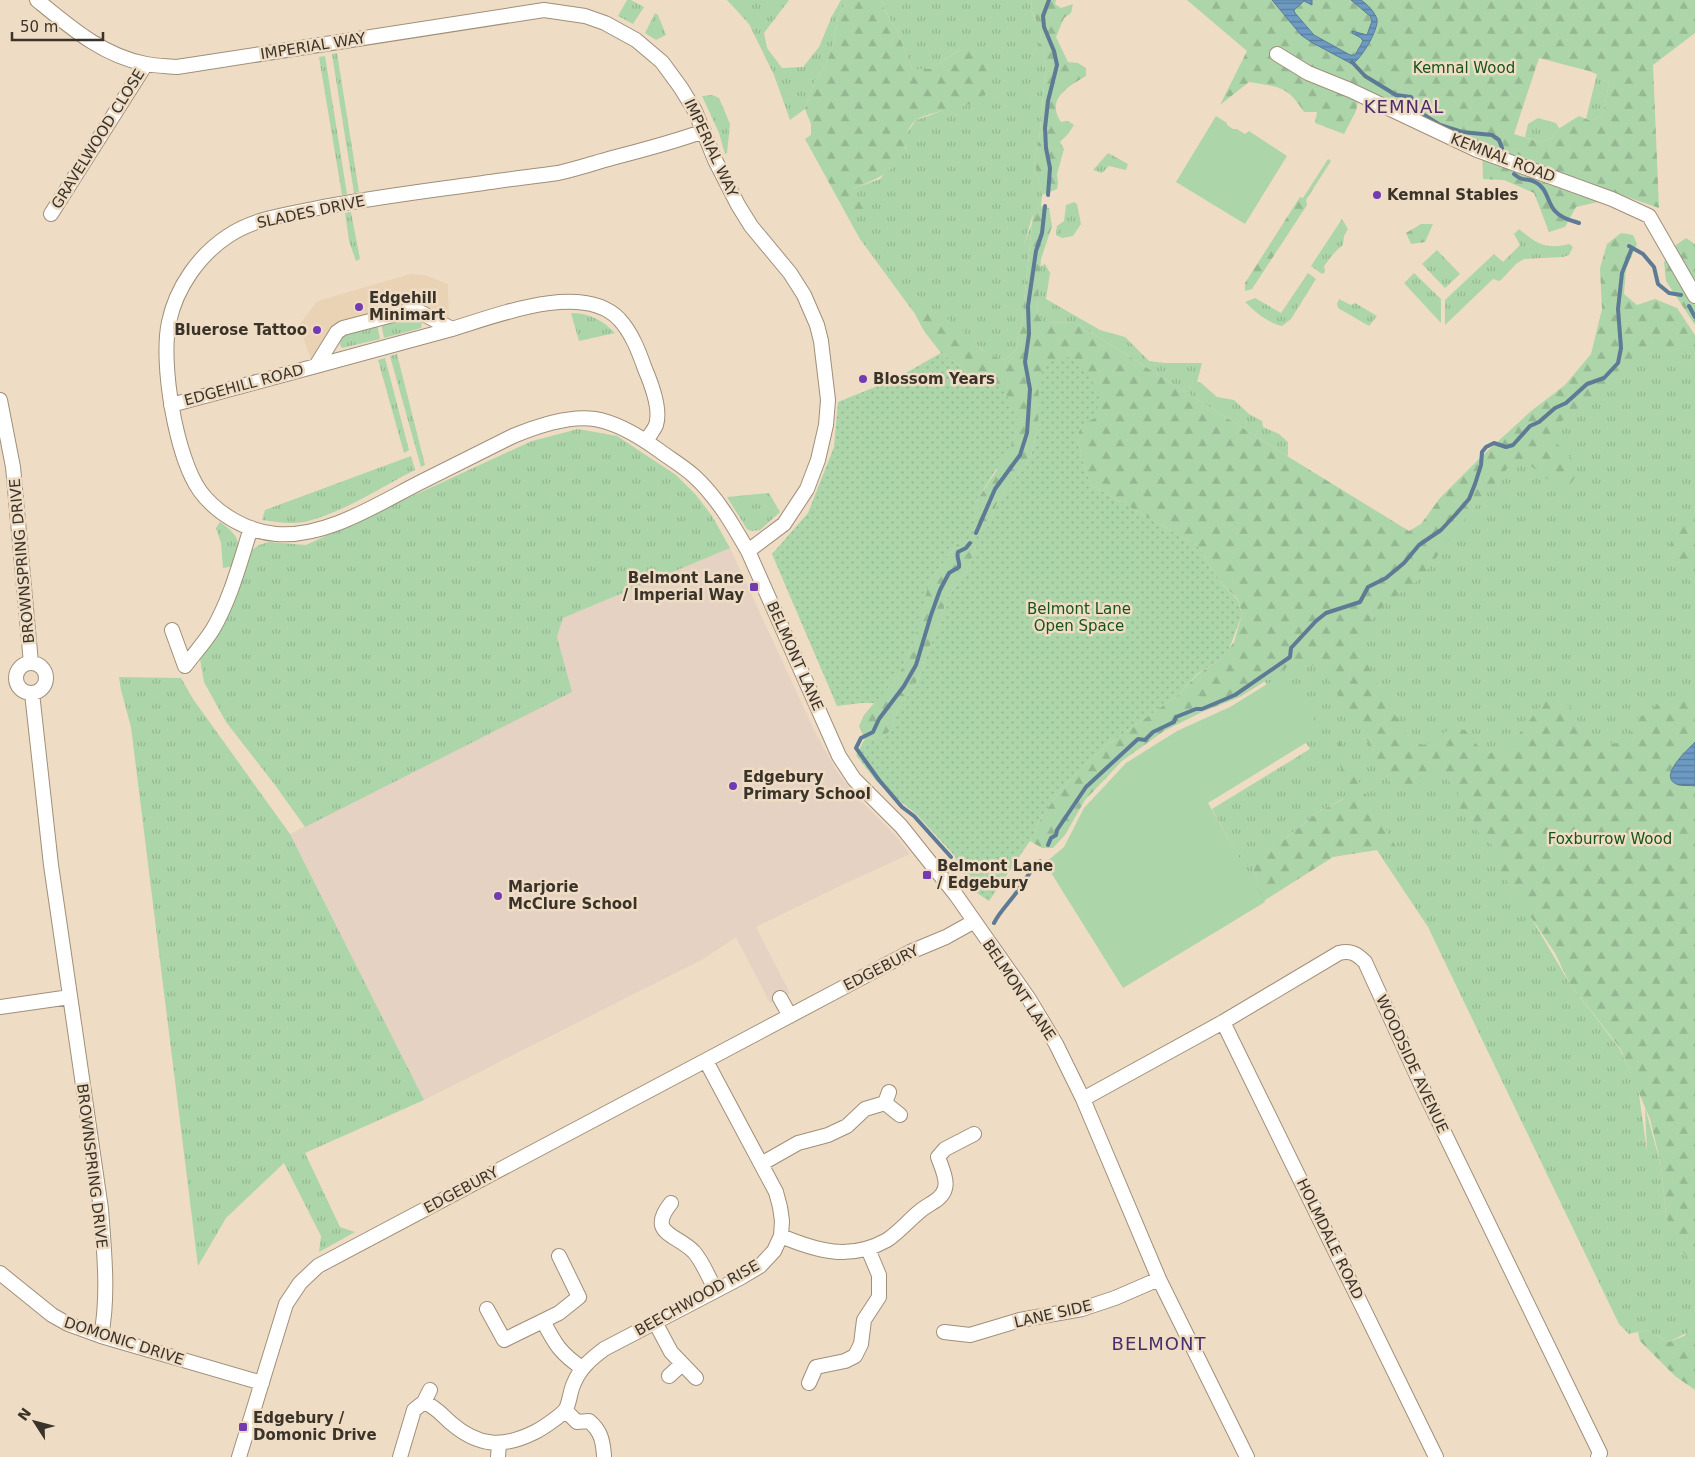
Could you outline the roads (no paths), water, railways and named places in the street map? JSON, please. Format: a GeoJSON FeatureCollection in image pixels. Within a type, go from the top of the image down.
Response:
{"type":"FeatureCollection","features":[{"type":"Feature","properties":{"kind":"street","name":"IMPERIAL WAY"},"geometry":{"type":"LineString","coordinates":[[37,0],[93,43],[117,55],[146,64],[177,67],[544,10],[586,16],[630,36],[646,48],[662,62],[695,111],[715,160],[738,205],[751,226],[790,273],[804,295],[817,325],[821,341],[828,400],[826,425],[818,460],[807,489],[784,524],[748,551]]}},
{"type":"Feature","properties":{"kind":"street","name":"KEMNAL ROAD"},"geometry":{"type":"LineString","coordinates":[[1277,54],[1308,73],[1350,90],[1477,150],[1612,199],[1649,216],[1695,296]]}},
{"type":"Feature","properties":{"kind":"street","name":"GRAVELWOOD CLOSE"},"geometry":{"type":"LineString","coordinates":[[51,214],[146,64]]}},
{"type":"Feature","properties":{"kind":"street","name":"SLADES DRIVE"},"geometry":{"type":"LineString","coordinates":[[704,131],[680,140],[559,172],[351,201],[278,217],[243,227],[216,244],[182,287],[174,304],[166,341],[168,384],[171,405],[191,475],[201,491],[213,504],[232,520],[251,528],[276,534],[320,529],[361,514],[497,444],[537,426],[568,420],[595,419],[621,427],[646,441],[694,476],[710,493],[731,521],[748,551]]}},
{"type":"Feature","properties":{"kind":"street","name":"EDGEHILL ROAD"},"geometry":{"type":"LineString","coordinates":[[171,405],[452,329],[518,309],[575,302],[591,304],[605,309],[618,318],[628,330],[651,384],[657,412],[656,424],[646,441]]}},
{"type":"Feature","properties":{"kind":"street","name":"EDGEHILL ROAD"},"geometry":{"type":"LineString","coordinates":[[316,366],[337,332],[344,328],[408,310],[418,311],[452,329]]}},
{"type":"Feature","properties":{"kind":"street","name":"BROWNSPRING DRIVE"},"geometry":{"type":"LineString","coordinates":[[0,400],[13,467],[31,663]]}},
{"type":"Feature","properties":{"kind":"street"},"geometry":{"type":"LineString","coordinates":[[172,630],[185,666],[212,629],[223,607],[251,528]]}},
{"type":"Feature","properties":{"kind":"street","name":"BELMONT LANE"},"geometry":{"type":"LineString","coordinates":[[748,551],[838,756],[854,779],[901,826],[956,895],[1029,999],[1056,1044],[1083,1099],[1159,1279],[1247,1457]]}},
{"type":"Feature","properties":{"kind":"street","name":"BROWNSPRING DRIVE"},"geometry":{"type":"LineString","coordinates":[[31,663],[39,666],[46,676],[44,686],[32,693],[20,688],[16,680],[18,671],[31,663]]}},
{"type":"Feature","properties":{"kind":"street","name":"BROWNSPRING DRIVE"},"geometry":{"type":"LineString","coordinates":[[32,693],[51,865],[104,1246],[104,1320],[101,1336]]}},
{"type":"Feature","properties":{"kind":"street","name":"EDGEBURY"},"geometry":{"type":"LineString","coordinates":[[239,1457],[286,1304],[300,1283],[318,1266],[902,956],[946,937],[974,922]]}},
{"type":"Feature","properties":{"kind":"street","name":"WOODSIDE AVENUE"},"geometry":{"type":"LineString","coordinates":[[1083,1099],[1223,1022],[1339,953],[1348,951],[1358,955],[1365,962],[1423,1089],[1600,1453],[1598,1457]]}},
{"type":"Feature","properties":{"kind":"street"},"geometry":{"type":"LineString","coordinates":[[0,1008],[70,997]]}},
{"type":"Feature","properties":{"kind":"street"},"geometry":{"type":"LineString","coordinates":[[780,998],[790,1016]]}},
{"type":"Feature","properties":{"kind":"street","name":"HOLMDALE ROAD"},"geometry":{"type":"LineString","coordinates":[[1223,1022],[1436,1457]]}},
{"type":"Feature","properties":{"kind":"street"},"geometry":{"type":"LineString","coordinates":[[706,1060],[776,1192],[782,1221],[781,1236],[810,1248],[830,1252],[868,1248],[888,1239],[904,1227],[919,1211],[937,1200],[945,1190],[947,1183],[938,1157],[945,1149],[974,1134]]}},
{"type":"Feature","properties":{"kind":"street"},"geometry":{"type":"LineString","coordinates":[[761,1164],[798,1143],[828,1135],[847,1126],[865,1109],[887,1097],[900,1115]]}},
{"type":"Feature","properties":{"kind":"street"},"geometry":{"type":"LineString","coordinates":[[671,1203],[662,1214],[662,1225],[667,1233],[695,1253],[716,1290]]}},
{"type":"Feature","properties":{"kind":"street","name":"BEECHWOOD RISE"},"geometry":{"type":"LineString","coordinates":[[565,1410],[574,1383],[589,1360],[604,1349],[760,1266],[774,1250],[781,1236]]}},
{"type":"Feature","properties":{"kind":"street"},"geometry":{"type":"LineString","coordinates":[[809,1383],[816,1367],[845,1361],[856,1356],[861,1344],[864,1320],[879,1297],[879,1275],[868,1248]]}},
{"type":"Feature","properties":{"kind":"street"},"geometry":{"type":"LineString","coordinates":[[487,1309],[504,1340],[559,1312],[580,1297],[558,1256]]}},
{"type":"Feature","properties":{"kind":"street","name":"DOMONIC DRIVE"},"geometry":{"type":"LineString","coordinates":[[0,1273],[52,1315],[68,1324],[101,1336],[262,1383]]}},
{"type":"Feature","properties":{"kind":"street","name":"LANE SIDE"},"geometry":{"type":"LineString","coordinates":[[944,1332],[970,1335],[1020,1320],[1082,1309],[1115,1298],[1159,1279]]}},
{"type":"Feature","properties":{"kind":"street"},"geometry":{"type":"LineString","coordinates":[[543,1321],[558,1349],[582,1368]]}},
{"type":"Feature","properties":{"kind":"street"},"geometry":{"type":"LineString","coordinates":[[655,1322],[671,1352],[696,1378]]}},
{"type":"Feature","properties":{"kind":"street"},"geometry":{"type":"LineString","coordinates":[[669,1376],[682,1364]]}},
{"type":"Feature","properties":{"kind":"street"},"geometry":{"type":"LineString","coordinates":[[400,1457],[414,1410],[427,1396],[450,1422],[467,1436],[499,1450],[541,1429],[565,1410],[578,1422],[589,1421],[597,1428],[603,1441],[604,1456]]}},
{"type":"Feature","properties":{"kind":"water"},"geometry":{"type":"Polygon","coordinates":[[[1272,0],[1312,0],[1312,5],[1304,1],[1294,10],[1295,13],[1314,35],[1350,55],[1355,55],[1363,41],[1352,31],[1367,35],[1372,21],[1370,16],[1351,0],[1361,0],[1366,4],[1376,16],[1377,24],[1364,51],[1352,64],[1301,35],[1272,0]]]}},
{"type":"Feature","properties":{"kind":"water"},"geometry":{"type":"Polygon","coordinates":[[[1695,742],[1695,786],[1679,785],[1670,776],[1672,770],[1695,742]]]}},
{"type":"Feature","properties":{"kind":"waterway"},"geometry":{"type":"LineString","coordinates":[[1048,195],[1050,168],[1045,128],[1048,101],[1057,65],[1054,51],[1044,27],[1043,16],[1049,0]]}},
{"type":"Feature","properties":{"kind":"waterway"},"geometry":{"type":"LineString","coordinates":[[1352,62],[1365,76],[1396,95],[1411,97],[1421,113],[1440,125],[1462,132],[1492,135],[1499,140],[1502,148]]}},
{"type":"Feature","properties":{"kind":"waterway"},"geometry":{"type":"LineString","coordinates":[[1514,174],[1539,185],[1545,192],[1552,208],[1557,213],[1579,223]]}},
{"type":"Feature","properties":{"kind":"waterway"},"geometry":{"type":"LineString","coordinates":[[976,533],[995,489],[1020,455],[1027,433],[1030,389],[1025,362],[1029,334],[1028,306],[1036,251],[1042,233],[1045,206]]}},
{"type":"Feature","properties":{"kind":"waterway"},"geometry":{"type":"LineString","coordinates":[[1629,246],[1643,254],[1654,267],[1658,284],[1669,293],[1681,295]]}},
{"type":"Feature","properties":{"kind":"waterway"},"geometry":{"type":"LineString","coordinates":[[1048,845],[1086,787],[1138,739],[1145,740],[1153,732],[1174,722],[1176,717],[1196,709],[1202,709],[1235,695],[1290,657],[1291,648],[1316,621],[1326,613],[1360,602],[1368,587],[1386,578],[1404,563],[1419,545],[1441,530],[1456,514],[1469,499],[1481,465],[1482,452],[1486,447],[1494,443],[1506,447],[1513,445],[1530,426],[1539,422],[1555,408],[1566,403],[1587,384],[1604,378],[1618,363],[1621,348],[1618,309],[1622,273],[1632,248]]}},
{"type":"Feature","properties":{"kind":"waterway"},"geometry":{"type":"LineString","coordinates":[[1689,306],[1695,317]]}},
{"type":"Feature","properties":{"kind":"waterway"},"geometry":{"type":"LineString","coordinates":[[951,857],[914,816],[902,807],[879,780],[856,748],[861,738],[873,732],[879,719],[904,686],[916,665],[940,590],[949,573],[959,567],[958,552],[966,548],[970,543]]}},
{"type":"Feature","properties":{"kind":"waterway"},"geometry":{"type":"LineString","coordinates":[[994,923],[1040,861]]}},
{"type":"Feature","properties":{"kind":"place","name":"Kemnal Stables"},"geometry":{"type":"Point","coordinates":[1377,195]}},
{"type":"Feature","properties":{"kind":"place","name":"Edgehill Minimart"},"geometry":{"type":"Point","coordinates":[359,307]}},
{"type":"Feature","properties":{"kind":"place","name":"Bluerose Tattoo"},"geometry":{"type":"Point","coordinates":[317,330]}},
{"type":"Feature","properties":{"kind":"place","name":"Blossom Years"},"geometry":{"type":"Point","coordinates":[863,379]}},
{"type":"Feature","properties":{"kind":"place","name":"Belmont Lane / Imperial Way"},"geometry":{"type":"Point","coordinates":[754,587]}},
{"type":"Feature","properties":{"kind":"place","name":"Edgebury Primary School"},"geometry":{"type":"Point","coordinates":[733,786]}},
{"type":"Feature","properties":{"kind":"place","name":"Belmont Lane / Edgebury"},"geometry":{"type":"Point","coordinates":[927,875]}},
{"type":"Feature","properties":{"kind":"place","name":"Marjorie McClure School"},"geometry":{"type":"Point","coordinates":[498,896]}},
{"type":"Feature","properties":{"kind":"place","name":"Edgebury / Domonic Drive"},"geometry":{"type":"Point","coordinates":[243,1427]}},
{"type":"Feature","properties":{"kind":"district","name":"KEMNAL"},"geometry":{"type":"Point","coordinates":[1404,107]}},
{"type":"Feature","properties":{"kind":"district","name":"BELMONT"},"geometry":{"type":"Point","coordinates":[1159,1344]}},
{"type":"Feature","properties":{"kind":"park label","name":"Kemnal Wood"},"geometry":{"type":"Point","coordinates":[1464,68]}},
{"type":"Feature","properties":{"kind":"park label","name":"Belmont Lane Open Space"},"geometry":{"type":"Point","coordinates":[1079,618]}},
{"type":"Feature","properties":{"kind":"park label","name":"Foxburrow Wood"},"geometry":{"type":"Point","coordinates":[1610,839]}}]}
